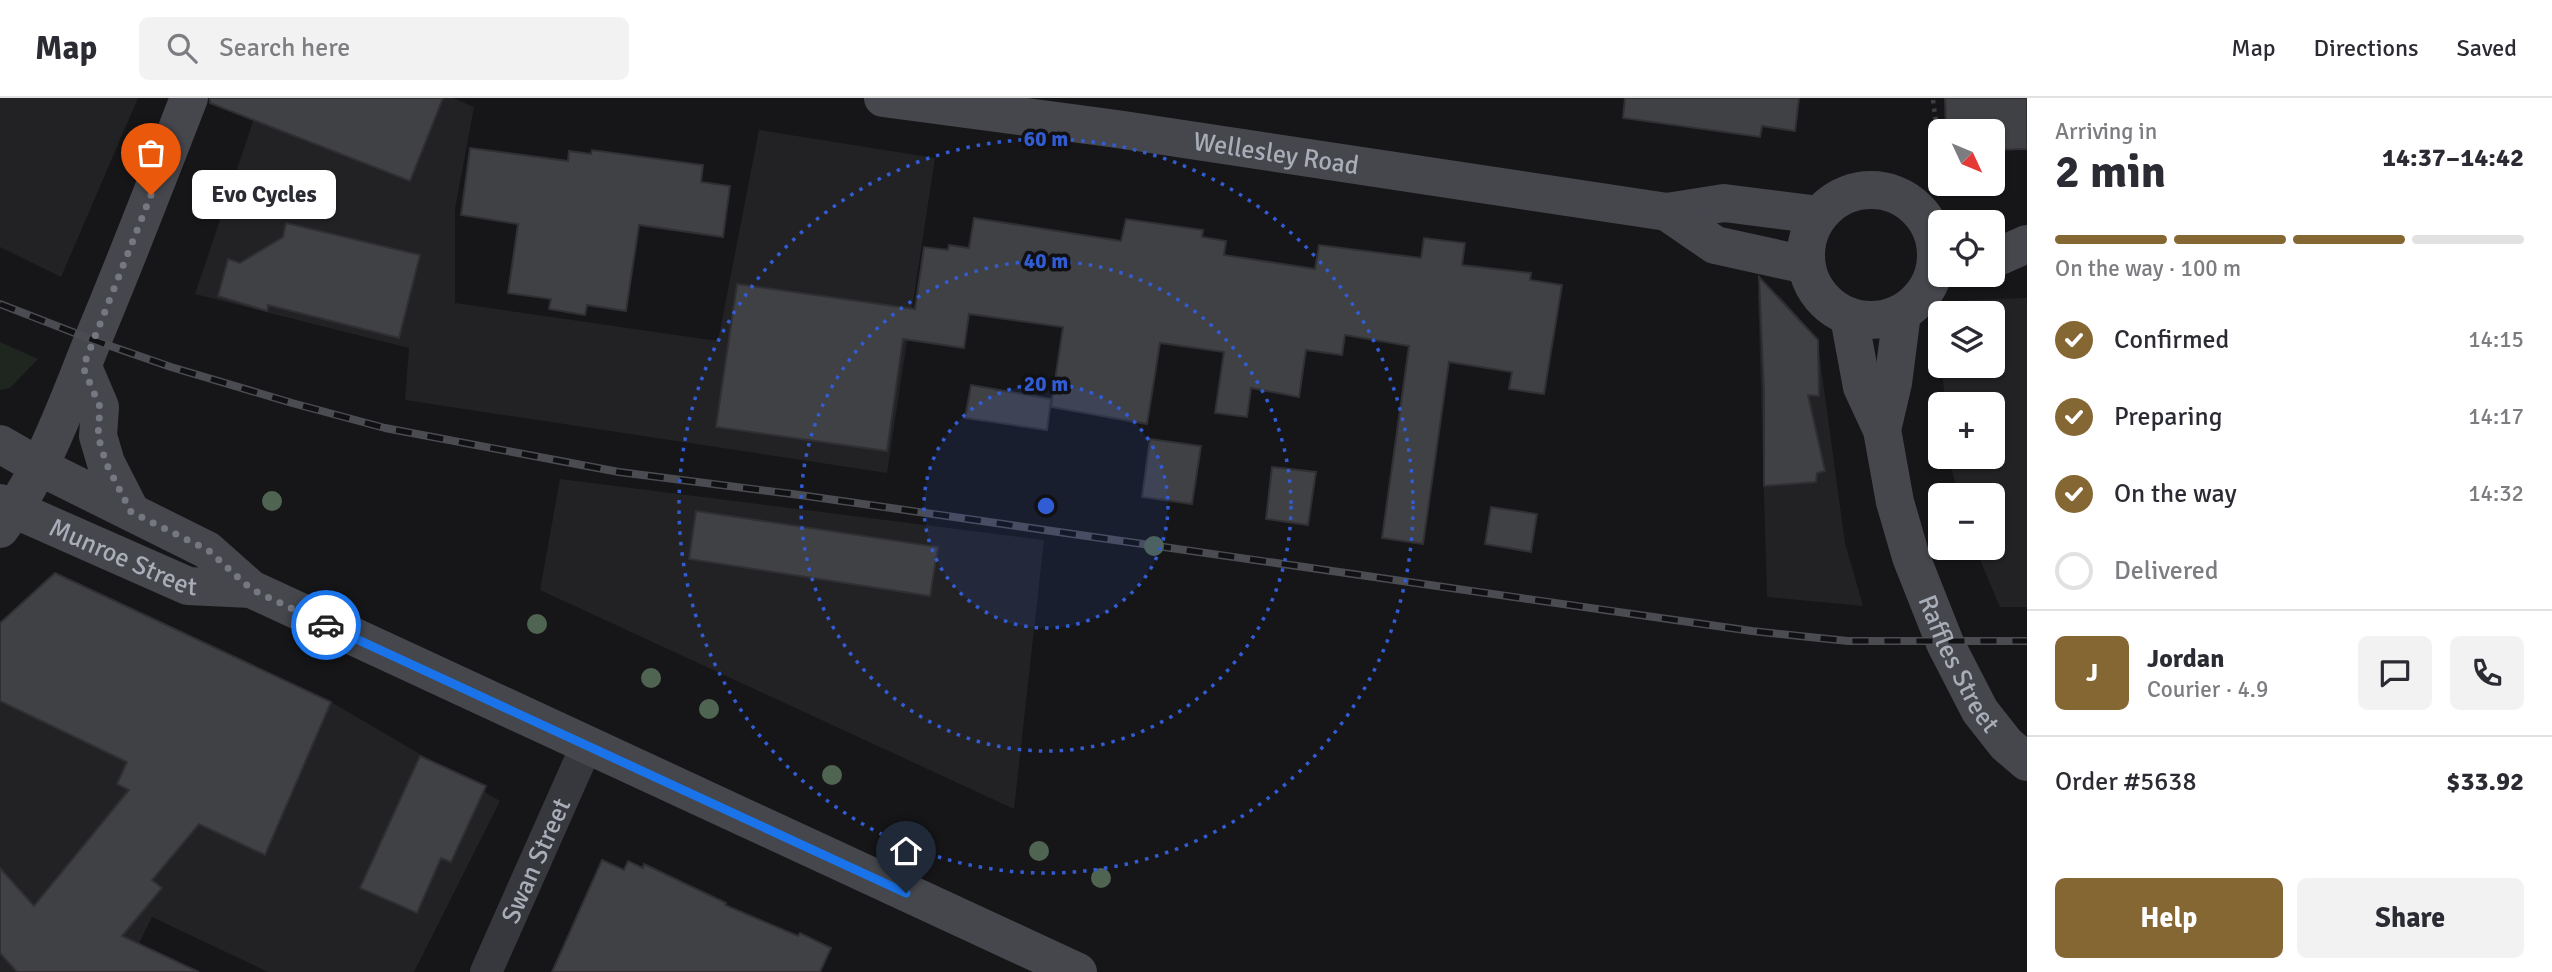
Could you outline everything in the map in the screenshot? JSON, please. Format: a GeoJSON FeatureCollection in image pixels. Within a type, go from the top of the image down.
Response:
{"type":"FeatureCollection","features":[{"type":"Feature","properties":{"kind":"street"},"geometry":{"type":"LineString","coordinates":[[5,514],[40,467],[83,367],[189,98]]}},
{"type":"Feature","properties":{"kind":"street","name":"Wellesley Road"},"geometry":{"type":"LineString","coordinates":[[883,98],[1117,129],[1667,212],[1724,203],[1819,215]]}},
{"type":"Feature","properties":{"kind":"street"},"geometry":{"type":"LineString","coordinates":[[1928,219],[1898,196],[1877,190],[1855,192],[1835,200],[1819,215],[1810,230],[1806,247],[1806,265],[1813,287],[1828,306],[1849,317],[1867,321],[1902,313],[1922,296],[1928,286]]}},
{"type":"Feature","properties":{"kind":"street","name":"Wellesley Road"},"geometry":{"type":"LineString","coordinates":[[1667,212],[1715,246],[1806,265]]}},
{"type":"Feature","properties":{"kind":"street"},"geometry":{"type":"LineString","coordinates":[[2005,230],[2027,236]]}},
{"type":"Feature","properties":{"kind":"street"},"geometry":{"type":"LineString","coordinates":[[2005,253],[2027,244]]}},
{"type":"Feature","properties":{"kind":"street","name":"Raffles Street"},"geometry":{"type":"LineString","coordinates":[[1882,430],[1893,383],[1902,313]]}},
{"type":"Feature","properties":{"kind":"street","name":"Raffles Street"},"geometry":{"type":"LineString","coordinates":[[1849,317],[1862,387],[1882,430],[1895,502],[1911,558],[1945,643],[1980,710],[2006,744],[2027,762]]}},
{"type":"Feature","properties":{"kind":"street"},"geometry":{"type":"LineString","coordinates":[[83,367],[100,407],[98,436],[106,463],[131,512]]}},
{"type":"Feature","properties":{"kind":"street","name":"Munroe Street"},"geometry":{"type":"LineString","coordinates":[[0,444],[40,467],[208,550],[251,589],[586,747],[1078,972]]}},
{"type":"Feature","properties":{"kind":"street","name":"Munroe Street"},"geometry":{"type":"LineString","coordinates":[[5,514],[188,586],[251,589]]}},
{"type":"Feature","properties":{"kind":"street","name":"Swan Street"},"geometry":{"type":"LineString","coordinates":[[486,972],[586,747]]}},
{"type":"Feature","properties":{"kind":"path"},"geometry":{"type":"LineString","coordinates":[[1933,100],[1935,119]]}},
{"type":"Feature","properties":{"kind":"shaded area"},"geometry":{"type":"Polygon","coordinates":[[[0,98],[138,98],[61,277],[0,247],[0,98]]]}},
{"type":"Feature","properties":{"kind":"shaded area"},"geometry":{"type":"Polygon","coordinates":[[[261,98],[453,98],[474,107],[455,209],[455,303],[718,341],[759,130],[935,158],[887,473],[405,400],[409,348],[195,294],[261,98]]]}},
{"type":"Feature","properties":{"kind":"shaded area"},"geometry":{"type":"Polygon","coordinates":[[[1758,292],[1779,295],[1813,334],[1818,345],[1845,543],[1863,606],[1767,597],[1758,292]]]}},
{"type":"Feature","properties":{"kind":"shaded area"},"geometry":{"type":"Polygon","coordinates":[[[2027,298],[2027,607],[2000,607],[1980,560],[2005,560],[2005,483],[1955,483],[1952,469],[2005,469],[2005,392],[1944,392],[1943,378],[2005,378],[2005,301],[1969,300],[2027,298]]]}},
{"type":"Feature","properties":{"kind":"shaded area"},"geometry":{"type":"Polygon","coordinates":[[[0,342],[38,359],[10,388],[0,390],[0,342]]]}},
{"type":"Feature","properties":{"kind":"shaded area"},"geometry":{"type":"Polygon","coordinates":[[[560,479],[1044,540],[1014,809],[540,590],[560,479]]]}},
{"type":"Feature","properties":{"kind":"shaded area"},"geometry":{"type":"Polygon","coordinates":[[[55,573],[331,702],[500,801],[414,972],[268,972],[152,917],[125,972],[0,972],[0,623],[55,573]]]}},
{"type":"Feature","properties":{"kind":"building"},"geometry":{"type":"Polygon","coordinates":[[[210,98],[443,98],[410,181],[210,103],[210,98]]]}},
{"type":"Feature","properties":{"kind":"building"},"geometry":{"type":"Polygon","coordinates":[[[1625,98],[1799,98],[1795,131],[1762,126],[1760,137],[1623,118],[1625,98]]]}},
{"type":"Feature","properties":{"kind":"building"},"geometry":{"type":"Polygon","coordinates":[[[1945,98],[2027,98],[2027,149],[2006,150],[2006,119],[1946,119],[1945,98]]]}},
{"type":"Feature","properties":{"kind":"building"},"geometry":{"type":"Polygon","coordinates":[[[470,148],[568,161],[569,151],[591,154],[592,150],[703,165],[701,182],[730,186],[723,237],[639,225],[626,311],[587,305],[585,315],[549,309],[551,299],[508,293],[518,224],[461,215],[470,148]]]}},
{"type":"Feature","properties":{"kind":"building"},"geometry":{"type":"Polygon","coordinates":[[[974,218],[1121,241],[1126,219],[1203,230],[1202,237],[1226,241],[1224,255],[1315,269],[1319,245],[1421,258],[1424,238],[1465,243],[1462,265],[1531,273],[1530,280],[1562,285],[1544,394],[1509,389],[1512,372],[1449,362],[1423,544],[1382,538],[1409,346],[1345,335],[1342,355],[1306,350],[1299,397],[1251,388],[1247,417],[1215,413],[1224,352],[1160,343],[1147,424],[1051,407],[1063,327],[969,314],[964,348],[903,339],[887,451],[716,427],[737,284],[915,309],[924,247],[948,250],[949,245],[969,248],[974,218]]]}},
{"type":"Feature","properties":{"kind":"building"},"geometry":{"type":"Polygon","coordinates":[[[286,223],[420,255],[399,338],[268,305],[267,311],[218,296],[228,259],[240,263],[283,237],[286,223]]]}},
{"type":"Feature","properties":{"kind":"building"},"geometry":{"type":"Polygon","coordinates":[[[1759,277],[1818,340],[1819,396],[1808,395],[1825,471],[1817,473],[1816,482],[1764,486],[1764,394],[1759,277]]]}},
{"type":"Feature","properties":{"kind":"building"},"geometry":{"type":"Polygon","coordinates":[[[971,385],[1051,399],[1047,430],[965,418],[971,385]]]}},
{"type":"Feature","properties":{"kind":"building"},"geometry":{"type":"Polygon","coordinates":[[[1150,439],[1201,446],[1192,504],[1142,497],[1150,439]]]}},
{"type":"Feature","properties":{"kind":"building"},"geometry":{"type":"Polygon","coordinates":[[[1272,467],[1316,472],[1308,525],[1266,519],[1272,467]]]}},
{"type":"Feature","properties":{"kind":"building"},"geometry":{"type":"Polygon","coordinates":[[[1491,507],[1537,514],[1531,552],[1485,544],[1491,507]]]}},
{"type":"Feature","properties":{"kind":"building"},"geometry":{"type":"Polygon","coordinates":[[[696,511],[938,547],[930,596],[689,559],[696,511]]]}},
{"type":"Feature","properties":{"kind":"building"},"geometry":{"type":"Polygon","coordinates":[[[55,573],[331,702],[265,855],[199,824],[152,880],[162,888],[122,936],[199,972],[17,972],[0,953],[0,868],[34,906],[129,790],[117,784],[127,762],[0,701],[0,623],[55,573]]]}},
{"type":"Feature","properties":{"kind":"building"},"geometry":{"type":"Polygon","coordinates":[[[420,756],[486,786],[451,862],[441,858],[417,913],[360,888],[420,756]]]}},
{"type":"Feature","properties":{"kind":"building"},"geometry":{"type":"Polygon","coordinates":[[[602,860],[624,870],[628,861],[643,868],[644,864],[726,903],[725,905],[798,936],[800,933],[831,948],[820,972],[552,972],[602,860]]]}},
{"type":"Feature","properties":{"kind":"railway"},"geometry":{"type":"LineString","coordinates":[[0,304],[171,367],[292,403],[385,428],[619,472],[800,495],[1752,631],[1848,641],[2027,641]]}},
{"type":"Feature","properties":{"kind":"way so far"},"geometry":{"type":"LineString","coordinates":[[151,195],[83,367],[100,407],[98,436],[106,463],[131,512],[208,550],[251,589],[326,625]]}},
{"type":"Feature","properties":{"kind":"place","name":"Evo Cycles"},"geometry":{"type":"Point","coordinates":[151,195]}},
{"type":"Feature","properties":{"kind":"route"},"geometry":{"type":"LineString","coordinates":[[326,625],[906,893]]}}]}
